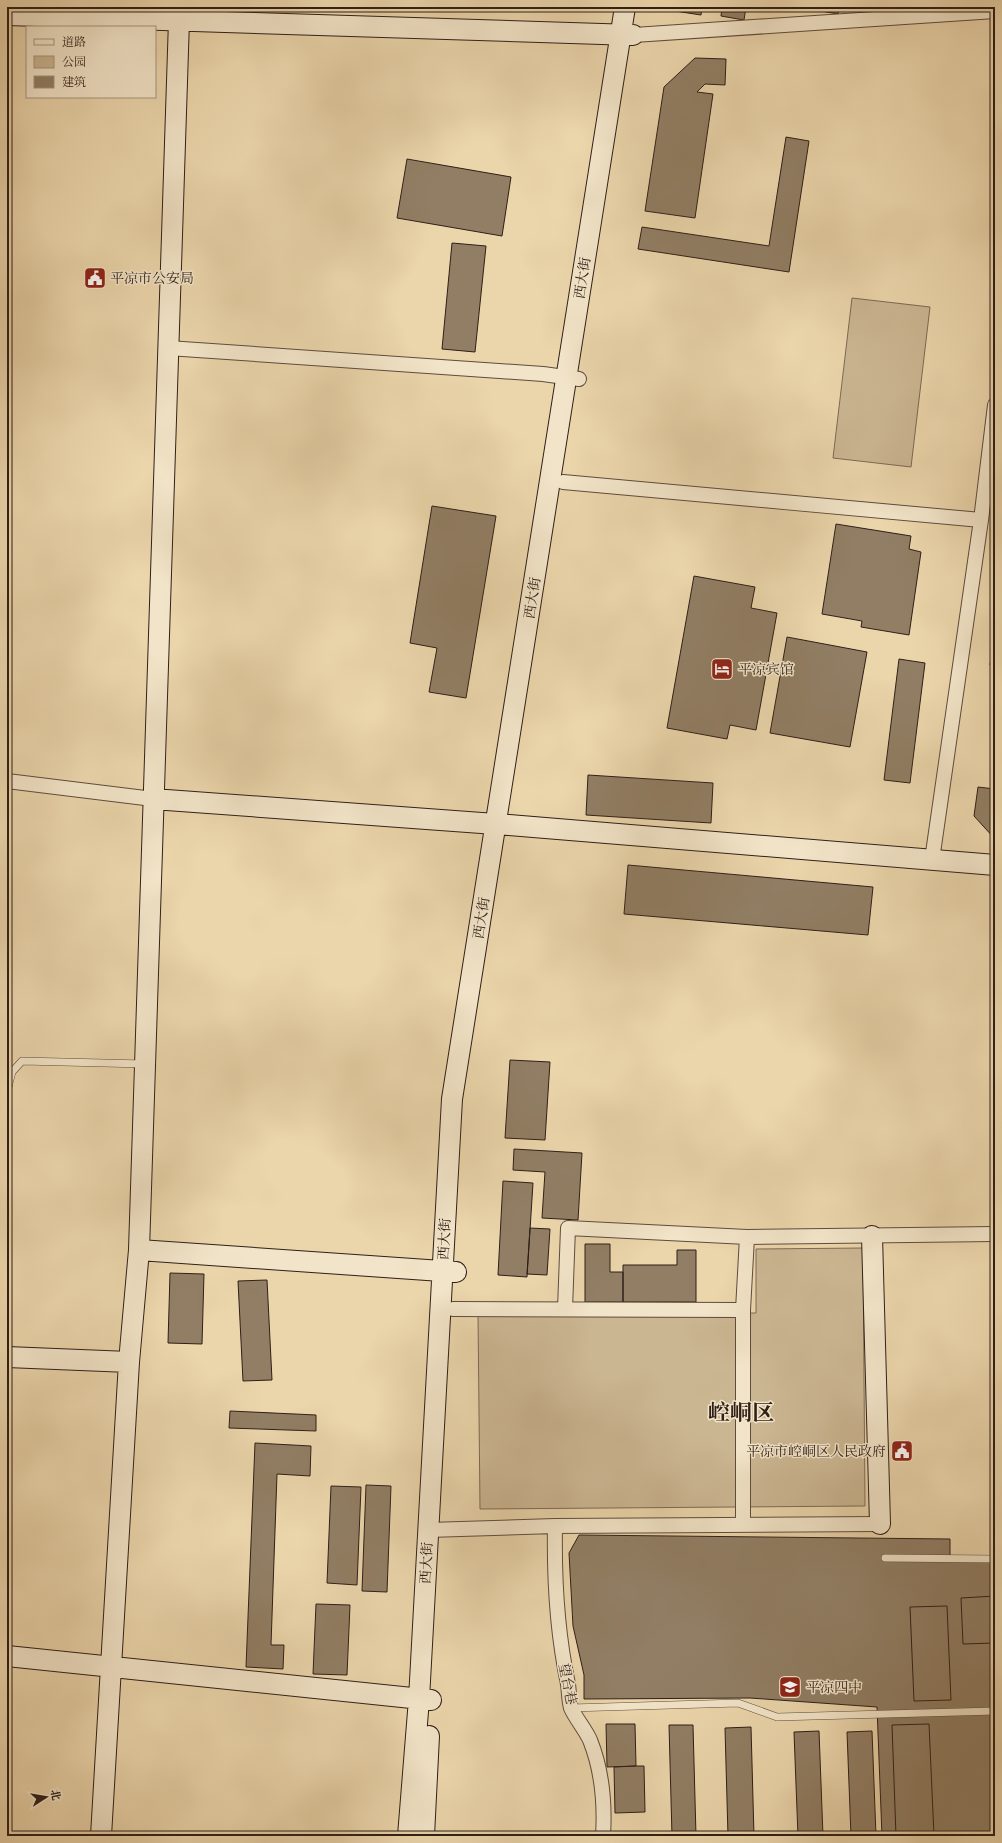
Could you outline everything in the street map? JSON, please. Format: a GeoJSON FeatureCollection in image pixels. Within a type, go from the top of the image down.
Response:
{"type":"FeatureCollection","features":[{"type":"Feature","properties":{"kind":"street","name":"西大街"},"geometry":{"type":"LineString","coordinates":[[625,7],[627,35]]}},
{"type":"Feature","properties":{"kind":"street","name":"西大街"},"geometry":{"type":"LineString","coordinates":[[502,825],[627,35],[638,7]]}},
{"type":"Feature","properties":{"kind":"street"},"geometry":{"type":"LineString","coordinates":[[7,15],[45,12],[179,20],[627,35],[995,11]]}},
{"type":"Feature","properties":{"kind":"street"},"geometry":{"type":"LineString","coordinates":[[102,1836],[129,1362],[139,1250],[179,20]]}},
{"type":"Feature","properties":{"kind":"street"},"geometry":{"type":"LineString","coordinates":[[168,348],[543,374],[573,378]]}},
{"type":"Feature","properties":{"kind":"street","name":"西大街"},"geometry":{"type":"LineString","coordinates":[[424,1836],[425,1700],[449,1271],[452,1098],[563,482],[573,378]]}},
{"type":"Feature","properties":{"kind":"street"},"geometry":{"type":"LineString","coordinates":[[932,860],[981,520],[995,405]]}},
{"type":"Feature","properties":{"kind":"street"},"geometry":{"type":"LineString","coordinates":[[563,482],[981,520]]}},
{"type":"Feature","properties":{"kind":"street"},"geometry":{"type":"LineString","coordinates":[[7,781],[153,799],[502,825],[995,865]]}},
{"type":"Feature","properties":{"kind":"street"},"geometry":{"type":"LineString","coordinates":[[565,1309],[568,1228],[747,1237],[995,1234]]}},
{"type":"Feature","properties":{"kind":"street"},"geometry":{"type":"LineString","coordinates":[[434,1530],[555,1526],[880,1524],[872,1236]]}},
{"type":"Feature","properties":{"kind":"street"},"geometry":{"type":"LineString","coordinates":[[743,1524],[743,1310],[747,1237]]}},
{"type":"Feature","properties":{"kind":"street"},"geometry":{"type":"LineString","coordinates":[[139,1250],[449,1271]]}},
{"type":"Feature","properties":{"kind":"street","name":"西大街"},"geometry":{"type":"LineString","coordinates":[[434,1530],[454,1309],[449,1271]]}},
{"type":"Feature","properties":{"kind":"street"},"geometry":{"type":"LineString","coordinates":[[454,1309],[743,1310]]}},
{"type":"Feature","properties":{"kind":"street"},"geometry":{"type":"LineString","coordinates":[[7,1357],[129,1362]]}},
{"type":"Feature","properties":{"kind":"street","name":"望台巷"},"geometry":{"type":"LineString","coordinates":[[555,1526],[554,1566],[558,1628],[571,1708],[590,1740],[597,1765],[604,1799],[603,1836]]}},
{"type":"Feature","properties":{"kind":"street"},"geometry":{"type":"LineString","coordinates":[[7,1656],[425,1700]]}},
{"type":"Feature","properties":{"kind":"street","name":"西大街"},"geometry":{"type":"LineString","coordinates":[[408,1836],[425,1700]]}},
{"type":"Feature","properties":{"kind":"lane"},"geometry":{"type":"LineString","coordinates":[[7,1091],[12,1072],[22,1061],[145,1064]]}},
{"type":"Feature","properties":{"kind":"lane"},"geometry":{"type":"LineString","coordinates":[[885,1558],[995,1559]]}},
{"type":"Feature","properties":{"kind":"lane"},"geometry":{"type":"LineString","coordinates":[[571,1708],[738,1703],[777,1717],[995,1711]]}},
{"type":"Feature","properties":{"kind":"green space"},"geometry":{"type":"Polygon","coordinates":[[[852,298],[930,307],[911,467],[833,458],[852,298]]]}},
{"type":"Feature","properties":{"kind":"green space"},"geometry":{"type":"Polygon","coordinates":[[[863,1248],[865,1506],[480,1509],[478,1315],[756,1313],[756,1249],[863,1248]]]}},
{"type":"Feature","properties":{"kind":"building"},"geometry":{"type":"Polygon","coordinates":[[[82,7],[199,7],[199,12],[83,15],[82,7]]]}},
{"type":"Feature","properties":{"kind":"building"},"geometry":{"type":"Polygon","coordinates":[[[676,7],[702,7],[701,15],[675,11],[676,7]]]}},
{"type":"Feature","properties":{"kind":"building"},"geometry":{"type":"Polygon","coordinates":[[[722,7],[746,7],[744,20],[721,16],[722,7]]]}},
{"type":"Feature","properties":{"kind":"building"},"geometry":{"type":"Polygon","coordinates":[[[798,7],[839,7],[838,14],[798,7]]]}},
{"type":"Feature","properties":{"kind":"building"},"geometry":{"type":"Polygon","coordinates":[[[695,58],[726,59],[725,85],[705,84],[697,92],[713,94],[695,218],[645,211],[664,87],[695,58]]]}},
{"type":"Feature","properties":{"kind":"building"},"geometry":{"type":"Polygon","coordinates":[[[786,137],[809,141],[789,272],[638,249],[642,227],[769,246],[786,137]]]}},
{"type":"Feature","properties":{"kind":"building"},"geometry":{"type":"Polygon","coordinates":[[[407,159],[511,177],[502,236],[397,218],[407,159]]]}},
{"type":"Feature","properties":{"kind":"building"},"geometry":{"type":"Polygon","coordinates":[[[452,243],[486,246],[475,352],[442,349],[452,243]]]}},
{"type":"Feature","properties":{"kind":"building"},"geometry":{"type":"Polygon","coordinates":[[[432,506],[496,516],[466,698],[429,692],[437,648],[410,643],[432,506]]]}},
{"type":"Feature","properties":{"kind":"building"},"geometry":{"type":"Polygon","coordinates":[[[836,524],[911,536],[909,549],[921,552],[909,635],[861,627],[862,621],[822,614],[836,524]]]}},
{"type":"Feature","properties":{"kind":"building","name":"平凉宾馆"},"geometry":{"type":"Polygon","coordinates":[[[694,576],[755,587],[751,608],[777,613],[756,730],[730,725],[727,739],[667,728],[694,576]]]}},
{"type":"Feature","properties":{"kind":"building"},"geometry":{"type":"Polygon","coordinates":[[[995,629],[995,665],[990,665],[995,629]]]}},
{"type":"Feature","properties":{"kind":"building"},"geometry":{"type":"Polygon","coordinates":[[[787,637],[867,652],[850,747],[770,733],[787,637]]]}},
{"type":"Feature","properties":{"kind":"building"},"geometry":{"type":"Polygon","coordinates":[[[899,659],[925,663],[910,783],[884,780],[899,659]]]}},
{"type":"Feature","properties":{"kind":"building"},"geometry":{"type":"Polygon","coordinates":[[[588,775],[713,783],[711,823],[586,815],[588,775]]]}},
{"type":"Feature","properties":{"kind":"building"},"geometry":{"type":"Polygon","coordinates":[[[978,787],[995,789],[995,839],[974,816],[978,787]]]}},
{"type":"Feature","properties":{"kind":"building"},"geometry":{"type":"Polygon","coordinates":[[[628,865],[873,887],[868,935],[624,914],[628,865]]]}},
{"type":"Feature","properties":{"kind":"building"},"geometry":{"type":"Polygon","coordinates":[[[510,1060],[550,1062],[545,1140],[505,1138],[510,1060]]]}},
{"type":"Feature","properties":{"kind":"building"},"geometry":{"type":"Polygon","coordinates":[[[514,1149],[582,1153],[578,1220],[542,1218],[545,1172],[513,1170],[514,1149]]]}},
{"type":"Feature","properties":{"kind":"building"},"geometry":{"type":"Polygon","coordinates":[[[503,1181],[533,1183],[527,1277],[498,1275],[503,1181]]]}},
{"type":"Feature","properties":{"kind":"building"},"geometry":{"type":"Polygon","coordinates":[[[530,1228],[550,1229],[547,1275],[527,1274],[530,1228]]]}},
{"type":"Feature","properties":{"kind":"building"},"geometry":{"type":"Polygon","coordinates":[[[585,1244],[610,1244],[610,1272],[623,1272],[623,1302],[585,1302],[585,1244]]]}},
{"type":"Feature","properties":{"kind":"building"},"geometry":{"type":"Polygon","coordinates":[[[677,1250],[696,1250],[696,1302],[623,1302],[623,1265],[677,1265],[677,1250]]]}},
{"type":"Feature","properties":{"kind":"building"},"geometry":{"type":"Polygon","coordinates":[[[170,1273],[204,1274],[202,1344],[168,1343],[170,1273]]]}},
{"type":"Feature","properties":{"kind":"building"},"geometry":{"type":"Polygon","coordinates":[[[267,1280],[272,1380],[243,1381],[238,1281],[267,1280]]]}},
{"type":"Feature","properties":{"kind":"building"},"geometry":{"type":"Polygon","coordinates":[[[230,1411],[316,1415],[316,1431],[229,1428],[230,1411]]]}},
{"type":"Feature","properties":{"kind":"building"},"geometry":{"type":"Polygon","coordinates":[[[255,1443],[311,1446],[310,1476],[277,1474],[271,1645],[284,1645],[283,1669],[246,1667],[255,1443]]]}},
{"type":"Feature","properties":{"kind":"building"},"geometry":{"type":"Polygon","coordinates":[[[366,1485],[391,1486],[387,1592],[362,1591],[366,1485]]]}},
{"type":"Feature","properties":{"kind":"building"},"geometry":{"type":"Polygon","coordinates":[[[331,1486],[361,1487],[357,1585],[327,1583],[331,1486]]]}},
{"type":"Feature","properties":{"kind":"building","name":"平凉四中"},"geometry":{"type":"Polygon","coordinates":[[[579,1535],[950,1539],[950,1558],[995,1556],[995,1836],[882,1836],[877,1707],[750,1698],[584,1699],[584,1675],[573,1626],[569,1553],[579,1535]]]}},
{"type":"Feature","properties":{"kind":"building"},"geometry":{"type":"Polygon","coordinates":[[[995,1596],[995,1643],[963,1644],[961,1598],[995,1596]]]}},
{"type":"Feature","properties":{"kind":"building"},"geometry":{"type":"Polygon","coordinates":[[[316,1604],[350,1605],[347,1675],[313,1674],[316,1604]]]}},
{"type":"Feature","properties":{"kind":"building"},"geometry":{"type":"Polygon","coordinates":[[[947,1606],[951,1700],[914,1701],[910,1607],[947,1606]]]}},
{"type":"Feature","properties":{"kind":"building"},"geometry":{"type":"Polygon","coordinates":[[[606,1724],[635,1724],[636,1766],[607,1767],[606,1724]]]}},
{"type":"Feature","properties":{"kind":"building"},"geometry":{"type":"Polygon","coordinates":[[[929,1724],[934,1836],[896,1836],[892,1725],[929,1724]]]}},
{"type":"Feature","properties":{"kind":"building"},"geometry":{"type":"Polygon","coordinates":[[[669,1725],[693,1725],[696,1836],[672,1836],[669,1725]]]}},
{"type":"Feature","properties":{"kind":"building"},"geometry":{"type":"Polygon","coordinates":[[[751,1727],[754,1836],[728,1836],[725,1728],[751,1727]]]}},
{"type":"Feature","properties":{"kind":"building"},"geometry":{"type":"Polygon","coordinates":[[[819,1731],[823,1836],[798,1836],[794,1732],[819,1731]]]}},
{"type":"Feature","properties":{"kind":"building"},"geometry":{"type":"Polygon","coordinates":[[[872,1731],[876,1836],[851,1836],[847,1732],[872,1731]]]}},
{"type":"Feature","properties":{"kind":"building"},"geometry":{"type":"Polygon","coordinates":[[[644,1766],[645,1812],[615,1813],[614,1767],[644,1766]]]}},
{"type":"Feature","properties":{"kind":"place","name":"平凉市公安局"},"geometry":{"type":"Point","coordinates":[95,278]}},
{"type":"Feature","properties":{"kind":"place","name":"平凉宾馆"},"geometry":{"type":"Point","coordinates":[722,669]}},
{"type":"Feature","properties":{"kind":"place","name":"平凉市崆峒区人民政府"},"geometry":{"type":"Point","coordinates":[902,1451]}},
{"type":"Feature","properties":{"kind":"place","name":"平凉四中"},"geometry":{"type":"Point","coordinates":[790,1687]}},
{"type":"Feature","properties":{"kind":"district","name":"崆峒区"},"geometry":{"type":"Point","coordinates":[741,1412]}}]}
